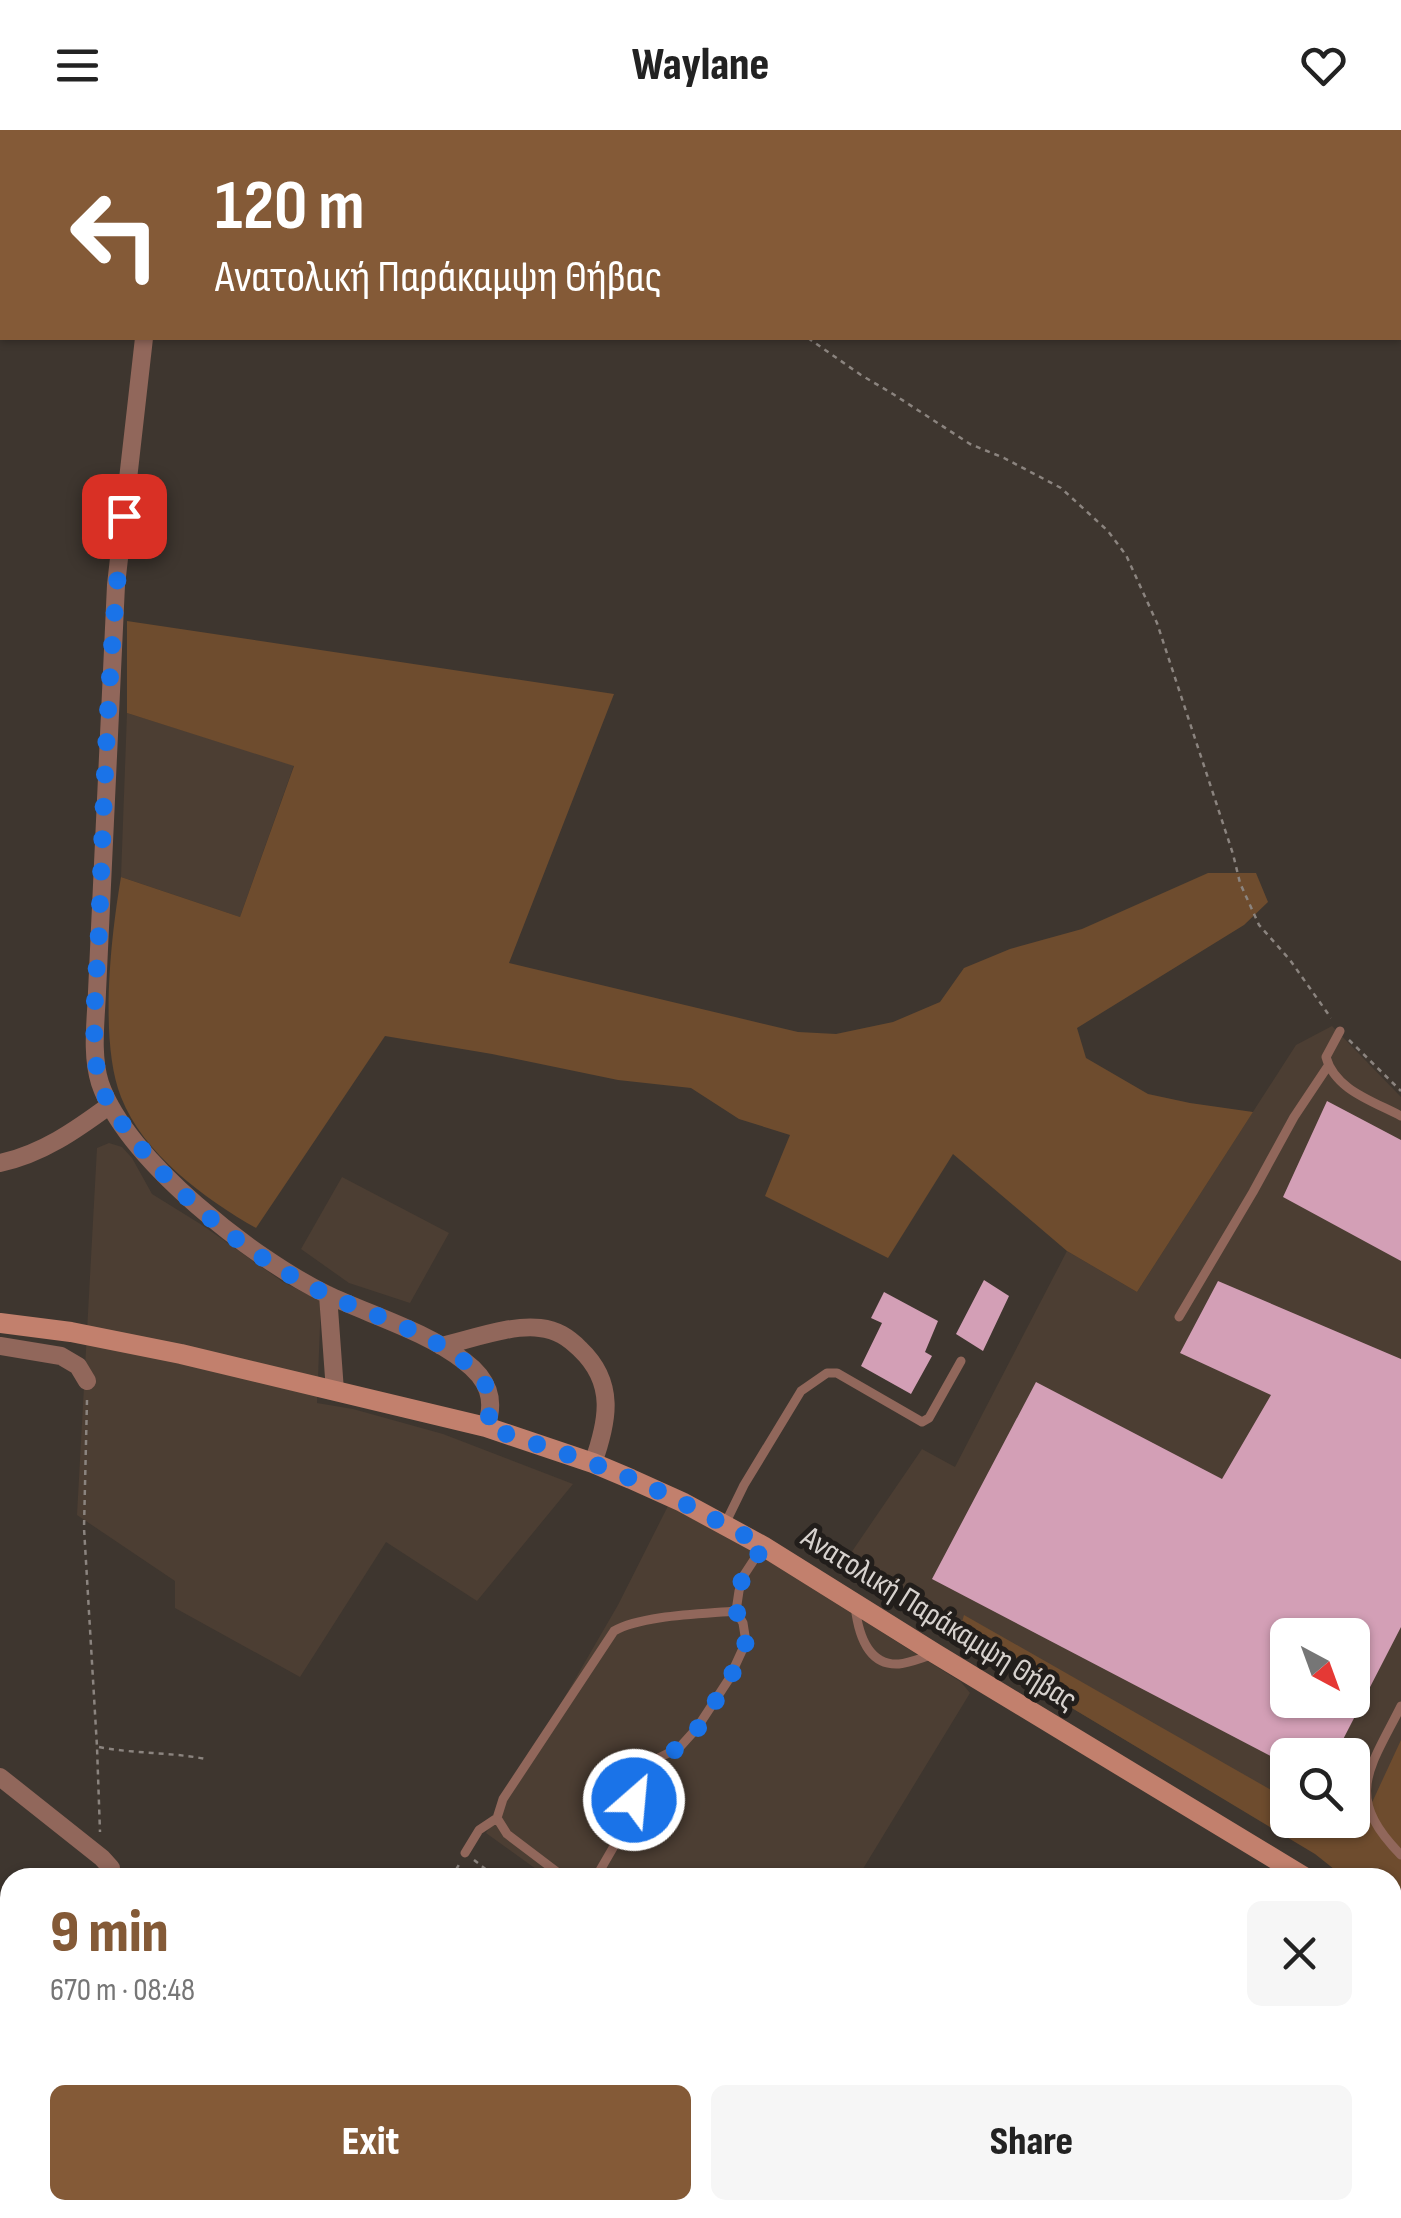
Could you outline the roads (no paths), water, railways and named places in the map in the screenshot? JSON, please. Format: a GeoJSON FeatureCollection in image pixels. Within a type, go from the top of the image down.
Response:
{"type":"FeatureCollection","features":[{"type":"Feature","properties":{"kind":"main road","name":"Ανατολική Παράκαμψη Θήβας"},"geometry":{"type":"LineString","coordinates":[[0,1323],[70,1332],[335,1390],[486,1427],[593,1463],[682,1502],[764,1546],[1289,1868]]}},
{"type":"Feature","properties":{"kind":"street"},"geometry":{"type":"LineString","coordinates":[[144,340],[116,585],[95,1031],[100,1082],[110,1105],[146,1154],[192,1201],[283,1272],[441,1346],[464,1361],[480,1376],[489,1392],[492,1410],[486,1427]]}},
{"type":"Feature","properties":{"kind":"street"},"geometry":{"type":"LineString","coordinates":[[0,1163],[26,1157],[50,1145],[110,1105]]}},
{"type":"Feature","properties":{"kind":"street"},"geometry":{"type":"LineString","coordinates":[[328,1295],[335,1390]]}},
{"type":"Feature","properties":{"kind":"street"},"geometry":{"type":"LineString","coordinates":[[441,1346],[506,1331],[537,1328],[565,1334],[592,1360],[605,1390],[606,1414],[593,1463]]}},
{"type":"Feature","properties":{"kind":"street"},"geometry":{"type":"LineString","coordinates":[[0,1346],[61,1356],[78,1366],[87,1382]]}},
{"type":"Feature","properties":{"kind":"street"},"geometry":{"type":"LineString","coordinates":[[0,1777],[110,1868]]}},
{"type":"Feature","properties":{"kind":"lane"},"geometry":{"type":"LineString","coordinates":[[1340,1031],[1326,1057],[1341,1085],[1401,1116]]}},
{"type":"Feature","properties":{"kind":"lane"},"geometry":{"type":"LineString","coordinates":[[1179,1317],[1294,1117],[1328,1066]]}},
{"type":"Feature","properties":{"kind":"lane"},"geometry":{"type":"LineString","coordinates":[[725,1524],[744,1485],[802,1392],[828,1373],[838,1372],[922,1422],[930,1418],[960,1362]]}},
{"type":"Feature","properties":{"kind":"lane"},"geometry":{"type":"LineString","coordinates":[[602,1868],[632,1814],[639,1772],[679,1748],[698,1728],[730,1679],[746,1642],[736,1611],[738,1591],[764,1546]]}},
{"type":"Feature","properties":{"kind":"lane"},"geometry":{"type":"LineString","coordinates":[[854,1603],[867,1648],[881,1661],[900,1664],[936,1654]]}},
{"type":"Feature","properties":{"kind":"lane"},"geometry":{"type":"LineString","coordinates":[[465,1852],[479,1830],[497,1818],[503,1799],[614,1631],[624,1625],[736,1611]]}},
{"type":"Feature","properties":{"kind":"lane"},"geometry":{"type":"LineString","coordinates":[[1401,1706],[1367,1777],[1364,1799],[1385,1838],[1401,1855]]}},
{"type":"Feature","properties":{"kind":"lane"},"geometry":{"type":"LineString","coordinates":[[497,1818],[508,1834],[552,1868]]}}]}
